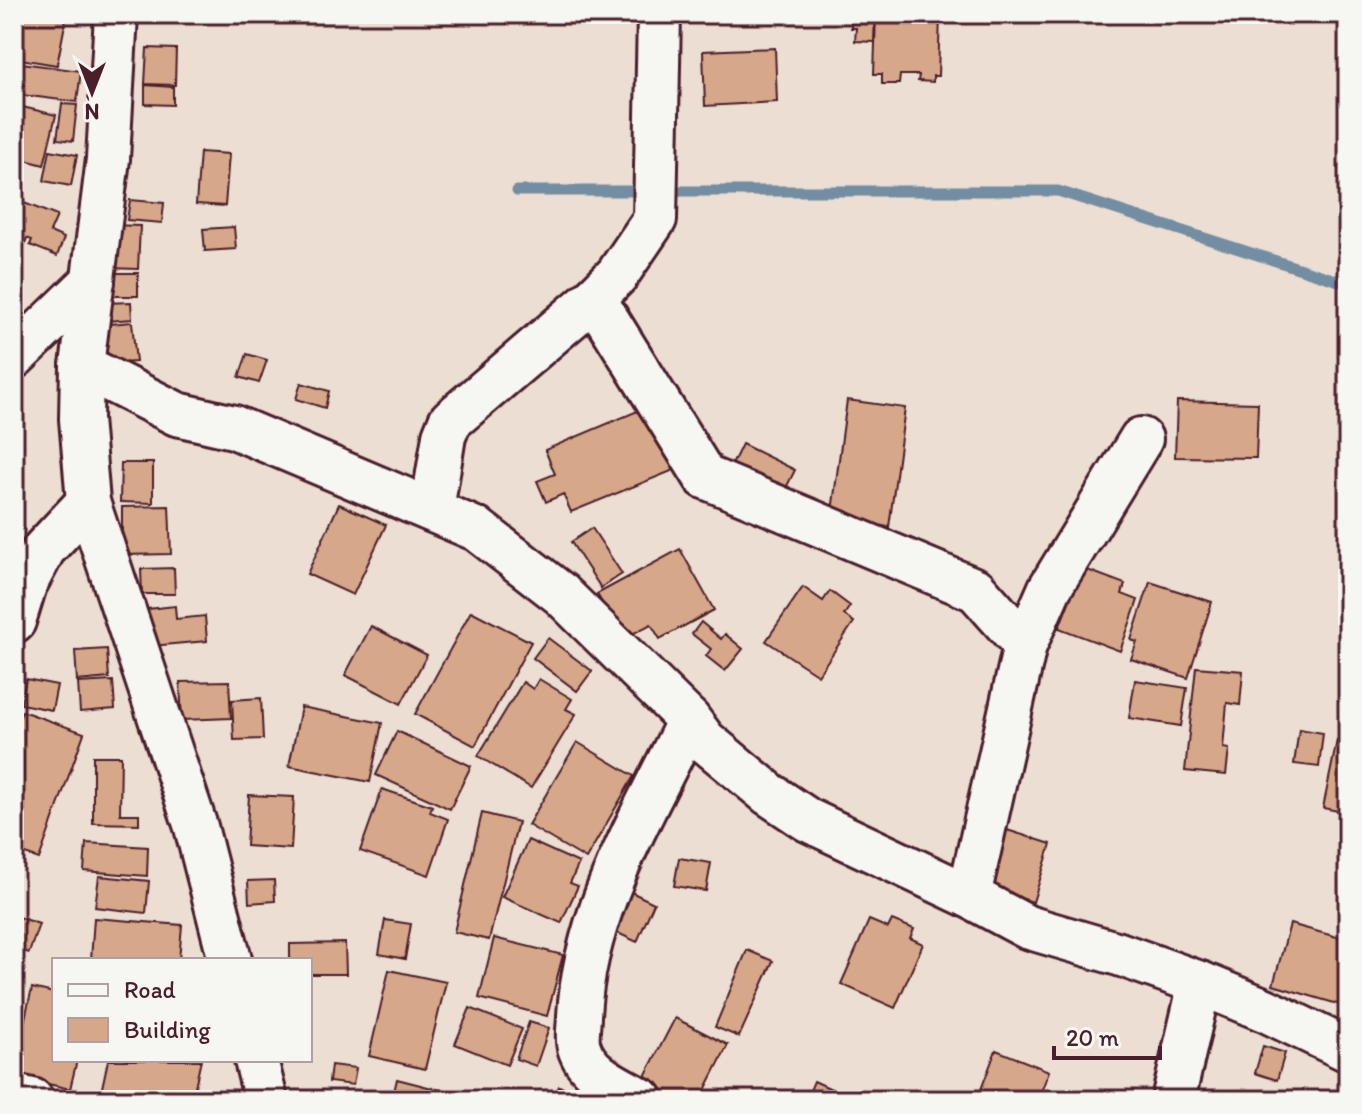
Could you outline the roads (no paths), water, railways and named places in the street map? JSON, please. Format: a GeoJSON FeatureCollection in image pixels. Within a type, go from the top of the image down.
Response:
{"type":"FeatureCollection","features":[{"type":"Feature","properties":{"kind":"street"},"geometry":{"type":"LineString","coordinates":[[116,14],[108,159],[82,366],[81,419],[88,502],[196,827],[229,958]]}},
{"type":"Feature","properties":{"kind":"street"},"geometry":{"type":"LineString","coordinates":[[432,510],[444,436],[450,421],[594,298],[617,275],[655,219],[659,14]]}},
{"type":"Feature","properties":{"kind":"street"},"geometry":{"type":"LineString","coordinates":[[14,357],[93,281]]}},
{"type":"Feature","properties":{"kind":"street"},"geometry":{"type":"LineString","coordinates":[[594,298],[705,477],[976,590],[1025,645]]}},
{"type":"Feature","properties":{"kind":"street"},"geometry":{"type":"LineString","coordinates":[[82,366],[177,414],[234,427],[478,530],[561,594],[689,720],[705,741],[769,794],[808,820],[1027,927],[1119,954],[1200,983],[1348,1050]]}},
{"type":"Feature","properties":{"kind":"street"},"geometry":{"type":"LineString","coordinates":[[81,419],[177,414]]}},
{"type":"Feature","properties":{"kind":"street"},"geometry":{"type":"LineString","coordinates":[[969,896],[1025,645],[1050,588],[1141,439]]}},
{"type":"Feature","properties":{"kind":"street"},"geometry":{"type":"LineString","coordinates":[[14,621],[25,585],[44,549],[88,502]]}},
{"type":"Feature","properties":{"kind":"street"},"geometry":{"type":"LineString","coordinates":[[642,1100],[605,1080],[587,1064],[578,1045],[580,1002],[587,955],[604,896],[689,720]]}},
{"type":"Feature","properties":{"kind":"street"},"geometry":{"type":"LineString","coordinates":[[1173,1100],[1200,983]]}},
{"type":"Feature","properties":{"kind":"street"},"geometry":{"type":"LineString","coordinates":[[256,1062],[266,1100]]}},
{"type":"Feature","properties":{"kind":"street"},"geometry":{"type":"LineString","coordinates":[[14,1096],[32,1100]]}},
{"type":"Feature","properties":{"kind":"waterway"},"geometry":{"type":"LineString","coordinates":[[517,191],[1058,191],[1348,284]]}}]}
